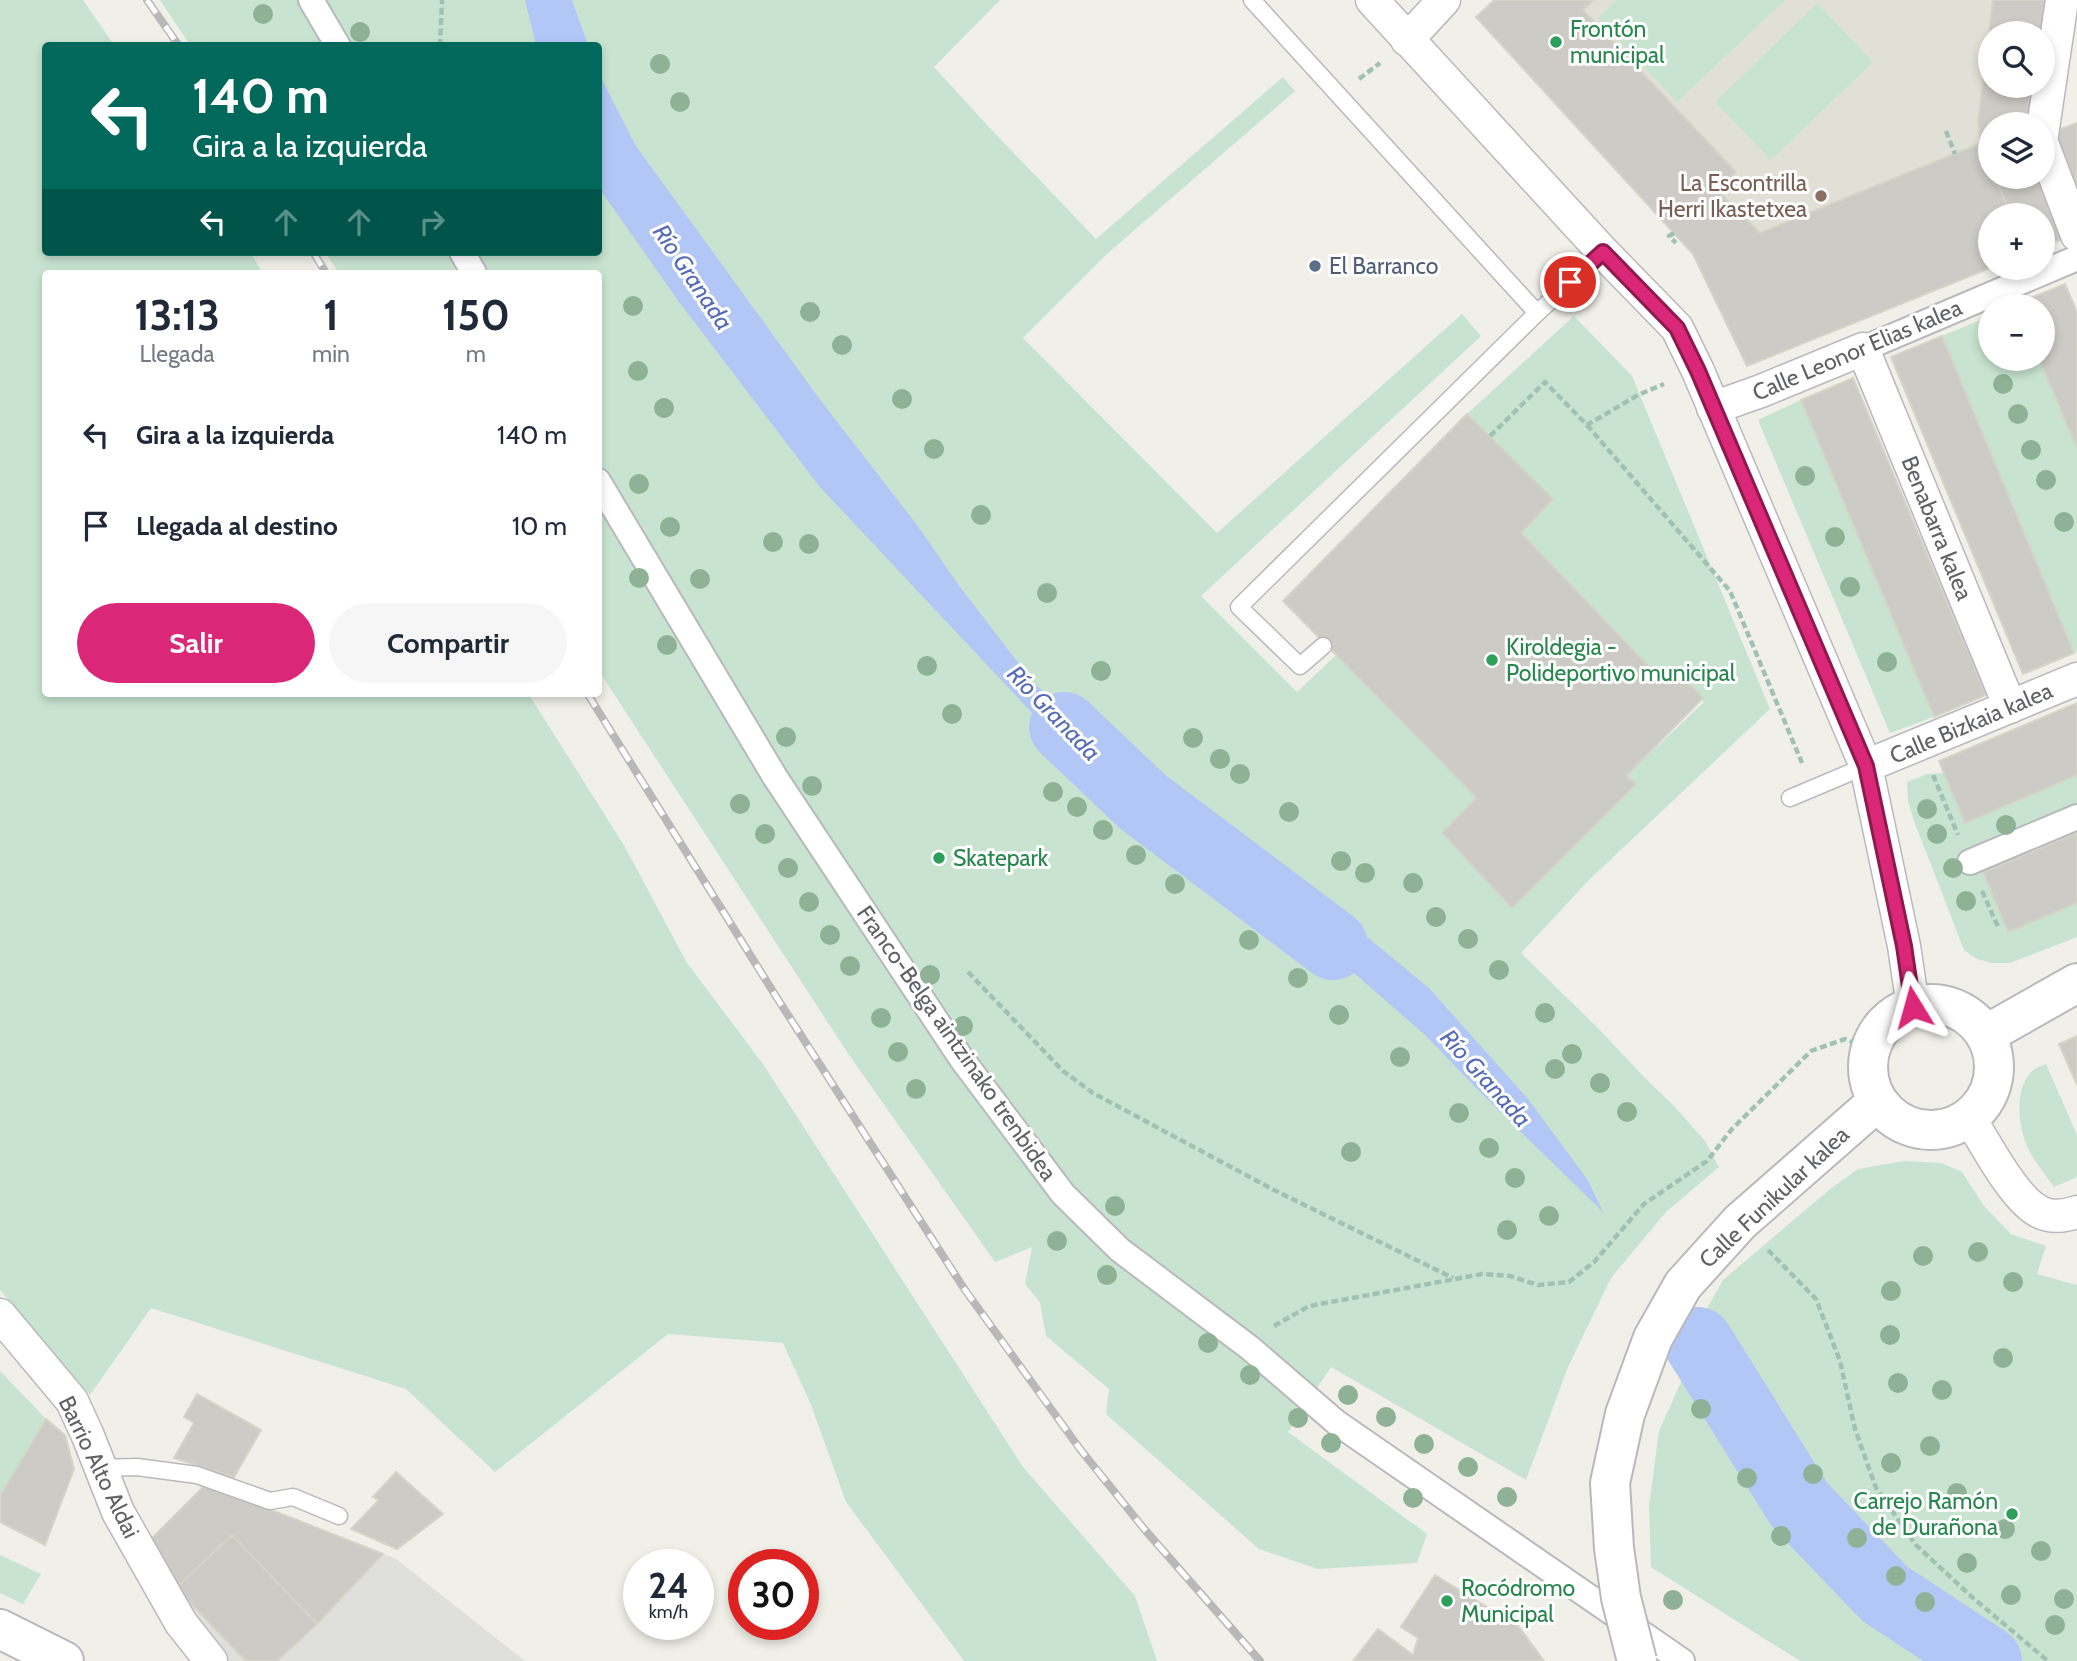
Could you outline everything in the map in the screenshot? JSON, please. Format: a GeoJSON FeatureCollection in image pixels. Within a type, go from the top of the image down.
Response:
{"type":"FeatureCollection","features":[{"type":"Feature","properties":{"kind":"street"},"geometry":{"type":"LineString","coordinates":[[311,0],[336,42]]}},
{"type":"Feature","properties":{"kind":"street"},"geometry":{"type":"LineString","coordinates":[[1371,0],[1603,252],[1677,328],[1698,371],[1866,766],[1904,946],[1913,1007]]}},
{"type":"Feature","properties":{"kind":"street"},"geometry":{"type":"LineString","coordinates":[[1407,40],[1444,0]]}},
{"type":"Feature","properties":{"kind":"street"},"geometry":{"type":"LineString","coordinates":[[2045,112],[2062,0]]}},
{"type":"Feature","properties":{"kind":"street"},"geometry":{"type":"LineString","coordinates":[[2055,177],[2077,235]]}},
{"type":"Feature","properties":{"kind":"street","name":"Calle Leonor Elias kalea"},"geometry":{"type":"LineString","coordinates":[[1713,408],[1863,349],[2077,258]]}},
{"type":"Feature","properties":{"kind":"street","name":"Benabarra kalea"},"geometry":{"type":"LineString","coordinates":[[1863,349],[2010,707]]}},
{"type":"Feature","properties":{"kind":"street","name":"Franco-Belga aintzinako trenbidea"},"geometry":{"type":"LineString","coordinates":[[602,488],[775,777],[961,1058],[1063,1194],[1120,1250],[1250,1348],[1337,1423],[1682,1661]]}},
{"type":"Feature","properties":{"kind":"street","name":"Calle Bizkaia kalea"},"geometry":{"type":"LineString","coordinates":[[1866,766],[2077,679]]}},
{"type":"Feature","properties":{"kind":"street"},"geometry":{"type":"LineString","coordinates":[[1970,862],[2077,817]]}},
{"type":"Feature","properties":{"kind":"street"},"geometry":{"type":"LineString","coordinates":[[1985,1035],[2077,983]]}},
{"type":"Feature","properties":{"kind":"street"},"geometry":{"type":"LineString","coordinates":[[1913,1007],[1946,1007],[1968,1017],[1985,1035],[1993,1056],[1993,1079],[1980,1107],[1969,1117],[1954,1126],[1937,1130],[1920,1129],[1903,1124],[1889,1114],[1878,1101],[1868,1076],[1871,1050],[1886,1023],[1899,1014],[1913,1007]]}},
{"type":"Feature","properties":{"kind":"street","name":"Calle Funikular kalea"},"geometry":{"type":"LineString","coordinates":[[1637,1661],[1621,1598],[1614,1548],[1610,1483],[1625,1414],[1653,1338],[1683,1285],[1740,1222],[1878,1101]]}},
{"type":"Feature","properties":{"kind":"street"},"geometry":{"type":"LineString","coordinates":[[1969,1117],[2000,1170],[2029,1205],[2054,1216],[2077,1212]]}},
{"type":"Feature","properties":{"kind":"street","name":"Barrio Alto Aldai"},"geometry":{"type":"LineString","coordinates":[[0,1315],[72,1401],[118,1512],[175,1612],[211,1661]]}},
{"type":"Feature","properties":{"kind":"street"},"geometry":{"type":"LineString","coordinates":[[0,1629],[64,1661]]}},
{"type":"Feature","properties":{"kind":"lane"},"geometry":{"type":"LineString","coordinates":[[1252,0],[1537,313]]}},
{"type":"Feature","properties":{"kind":"lane"},"geometry":{"type":"LineString","coordinates":[[1323,646],[1300,666],[1239,607],[1537,313],[1603,252]]}},
{"type":"Feature","properties":{"kind":"lane"},"geometry":{"type":"LineString","coordinates":[[1790,798],[1866,766]]}},
{"type":"Feature","properties":{"kind":"lane"},"geometry":{"type":"LineString","coordinates":[[99,1468],[137,1467],[197,1475],[270,1501],[293,1497],[339,1516]]}},
{"type":"Feature","properties":{"kind":"path"},"geometry":{"type":"LineString","coordinates":[[440,42],[442,0]]}},
{"type":"Feature","properties":{"kind":"path"},"geometry":{"type":"LineString","coordinates":[[1344,102],[1407,40]]}},
{"type":"Feature","properties":{"kind":"path"},"geometry":{"type":"LineString","coordinates":[[1946,131],[1955,154]]}},
{"type":"Feature","properties":{"kind":"path"},"geometry":{"type":"LineString","coordinates":[[1674,233],[1669,236],[1676,243]]}},
{"type":"Feature","properties":{"kind":"path"},"geometry":{"type":"LineString","coordinates":[[1587,425],[1638,395],[1698,371]]}},
{"type":"Feature","properties":{"kind":"path"},"geometry":{"type":"LineString","coordinates":[[1490,436],[1545,382],[1587,425],[1730,591],[1812,789]]}},
{"type":"Feature","properties":{"kind":"path"},"geometry":{"type":"LineString","coordinates":[[968,972],[1063,1071],[1093,1093],[1274,1189],[1454,1279]]}},
{"type":"Feature","properties":{"kind":"path"},"geometry":{"type":"LineString","coordinates":[[1250,1348],[1276,1324],[1309,1306],[1482,1274],[1510,1276],[1538,1285],[1569,1282],[1594,1262],[1644,1204],[1707,1161],[1732,1129],[1811,1051],[1845,1039],[1871,1050]]}},
{"type":"Feature","properties":{"kind":"path"},"geometry":{"type":"LineString","coordinates":[[1740,1222],[1816,1299],[1840,1361],[1855,1429],[1876,1488],[1916,1545],[1973,1598],[2048,1661]]}},
{"type":"Feature","properties":{"kind":"shaded area","name":"La Escontrilla Herri Ikastetxea"},"geometry":{"type":"Polygon","coordinates":[[[1494,0],[1993,0],[1990,21],[1978,21],[1978,98],[1981,98],[1978,112],[1978,189],[2000,189],[2006,203],[1978,203],[1978,273],[1747,366],[1693,254],[1476,17],[1494,0]]]}},
{"type":"Feature","properties":{"kind":"shaded area"},"geometry":{"type":"Polygon","coordinates":[[[206,1484],[396,1559],[525,1661],[225,1661],[142,1548],[206,1484]]]}},
{"type":"Feature","properties":{"kind":"green space"},"geometry":{"type":"Polygon","coordinates":[[[0,0],[83,0],[112,42],[42,42],[42,256],[252,256],[261,270],[42,270],[42,697],[531,697],[625,847],[687,963],[763,1064],[1023,1467],[1135,1596],[1157,1661],[964,1661],[846,1502],[811,1405],[783,1343],[668,1334],[495,1472],[406,1389],[151,1308],[90,1395],[0,1290],[0,0]]]}},
{"type":"Feature","properties":{"kind":"green space"},"geometry":{"type":"Polygon","coordinates":[[[160,0],[1000,0],[934,67],[1096,239],[1283,77],[1295,91],[1108,253],[1023,338],[1217,533],[1462,314],[1481,336],[1201,596],[1297,692],[1336,655],[1477,798],[1442,833],[1512,908],[1635,785],[1626,776],[1704,702],[1672,666],[1658,676],[1521,533],[1553,499],[1467,414],[1574,316],[1632,376],[1770,709],[1589,880],[1521,953],[1675,1107],[1705,1141],[1719,1167],[1666,1212],[1611,1278],[1568,1367],[1526,1480],[1331,1367],[1288,1432],[1427,1534],[1417,1563],[1318,1569],[1259,1549],[1106,1414],[1109,1389],[1046,1336],[1040,1302],[1025,1284],[1032,1247],[995,1262],[847,1052],[602,676],[602,270],[337,270],[328,256],[602,256],[602,42],[188,42],[160,0]]]}},
{"type":"Feature","properties":{"kind":"green space"},"geometry":{"type":"Polygon","coordinates":[[[1617,0],[1785,0],[1677,102],[1598,18],[1617,0]]]}},
{"type":"Feature","properties":{"kind":"green space"},"geometry":{"type":"Polygon","coordinates":[[[1817,3],[1873,62],[1771,160],[1715,102],[1817,3]]]}},
{"type":"Feature","properties":{"kind":"green space"},"geometry":{"type":"Polygon","coordinates":[[[1978,321],[1978,371],[2044,371],[2077,448],[2077,651],[2074,653],[1942,336],[1978,321]]]}},
{"type":"Feature","properties":{"kind":"green space"},"geometry":{"type":"Polygon","coordinates":[[[1801,400],[1934,717],[1890,733],[1758,420],[1801,400]]]}},
{"type":"Feature","properties":{"kind":"green space"},"geometry":{"type":"Polygon","coordinates":[[[1944,773],[1966,822],[2077,775],[2077,937],[2010,963],[1992,963],[1977,959],[1964,950],[1908,801],[1907,782],[1927,774],[1944,773]]]}},
{"type":"Feature","properties":{"kind":"green space"},"geometry":{"type":"Polygon","coordinates":[[[2046,1064],[2077,1135],[2077,1177],[2054,1187],[2030,1151],[2024,1137],[2019,1108],[2026,1080],[2038,1067],[2046,1064]]]}},
{"type":"Feature","properties":{"kind":"green space"},"geometry":{"type":"Polygon","coordinates":[[[1904,1161],[1941,1163],[1962,1172],[1984,1206],[2011,1234],[2046,1246],[2037,1274],[2077,1285],[2077,1661],[1987,1661],[1885,1594],[1799,1504],[1698,1342],[1702,1317],[1723,1280],[1829,1190],[1858,1169],[1904,1161]]]}},
{"type":"Feature","properties":{"kind":"green space"},"geometry":{"type":"Polygon","coordinates":[[[1689,1364],[1837,1585],[1958,1661],[1800,1661],[1651,1567],[1649,1506],[1659,1431],[1689,1364]]]}},
{"type":"Feature","properties":{"kind":"green space"},"geometry":{"type":"Polygon","coordinates":[[[0,1371],[46,1419],[0,1496],[0,1371]]]}},
{"type":"Feature","properties":{"kind":"green space"},"geometry":{"type":"Polygon","coordinates":[[[0,1555],[41,1574],[23,1604],[0,1593],[0,1555]]]}},
{"type":"Feature","properties":{"kind":"water"},"geometry":{"type":"Polygon","coordinates":[[[525,0],[572,0],[587,42],[535,42],[525,0]]]}},
{"type":"Feature","properties":{"kind":"water"},"geometry":{"type":"Polygon","coordinates":[[[602,80],[636,146],[818,397],[1033,682],[1127,768],[1195,816],[1304,885],[1429,988],[1528,1099],[1587,1179],[1603,1212],[1426,1036],[1255,886],[1035,716],[819,486],[679,302],[602,192],[602,80]]]}},
{"type":"Feature","properties":{"kind":"building"},"geometry":{"type":"Polygon","coordinates":[[[1494,0],[1594,0],[1583,10],[1736,172],[1717,190],[1760,233],[1978,144],[1978,189],[2000,189],[2006,203],[1978,203],[1978,273],[1747,366],[1693,254],[1476,17],[1494,0]]]}},
{"type":"Feature","properties":{"kind":"building"},"geometry":{"type":"Polygon","coordinates":[[[1993,0],[2046,0],[2043,21],[1990,21],[1993,0]]]}},
{"type":"Feature","properties":{"kind":"building"},"geometry":{"type":"Polygon","coordinates":[[[1981,98],[2032,98],[2031,112],[1979,112],[1981,98]]]}},
{"type":"Feature","properties":{"kind":"building"},"geometry":{"type":"Polygon","coordinates":[[[2077,123],[2077,194],[2055,137],[2055,131],[2077,123]]]}},
{"type":"Feature","properties":{"kind":"building"},"geometry":{"type":"Polygon","coordinates":[[[2000,189],[2048,189],[2054,203],[2006,203],[2000,189]]]}},
{"type":"Feature","properties":{"kind":"building"},"geometry":{"type":"Polygon","coordinates":[[[2055,204],[2070,236],[2055,242],[2055,204]]]}},
{"type":"Feature","properties":{"kind":"building"},"geometry":{"type":"Polygon","coordinates":[[[2065,284],[2077,312],[2077,448],[2044,371],[2055,371],[2055,294],[2040,294],[2065,284]]]}},
{"type":"Feature","properties":{"kind":"building"},"geometry":{"type":"Polygon","coordinates":[[[1942,336],[2074,653],[2023,674],[1891,357],[1942,336]]]}},
{"type":"Feature","properties":{"kind":"building"},"geometry":{"type":"Polygon","coordinates":[[[1853,378],[1986,695],[1934,717],[1801,400],[1853,378]]]}},
{"type":"Feature","properties":{"kind":"building","name":"Kiroldegia - Polideportivo municipal"},"geometry":{"type":"Polygon","coordinates":[[[1467,414],[1553,499],[1521,533],[1658,676],[1672,666],[1703,698],[1626,776],[1636,784],[1512,908],[1442,833],[1477,798],[1283,601],[1467,414]]]}},
{"type":"Feature","properties":{"kind":"building"},"geometry":{"type":"Polygon","coordinates":[[[2077,703],[2077,775],[1965,823],[1939,761],[2077,703]]]}},
{"type":"Feature","properties":{"kind":"building"},"geometry":{"type":"Polygon","coordinates":[[[2077,833],[2077,903],[2008,932],[1983,872],[2077,833]]]}},
{"type":"Feature","properties":{"kind":"building"},"geometry":{"type":"Polygon","coordinates":[[[2077,1036],[2077,1085],[2059,1044],[2077,1036]]]}},
{"type":"Feature","properties":{"kind":"building"},"geometry":{"type":"Polygon","coordinates":[[[197,1394],[261,1430],[234,1477],[174,1458],[194,1423],[184,1417],[197,1394]]]}},
{"type":"Feature","properties":{"kind":"building"},"geometry":{"type":"Polygon","coordinates":[[[46,1419],[65,1435],[74,1469],[45,1545],[0,1522],[0,1496],[46,1419]]]}},
{"type":"Feature","properties":{"kind":"building"},"geometry":{"type":"Polygon","coordinates":[[[396,1472],[443,1514],[397,1549],[351,1529],[379,1500],[373,1497],[396,1472]]]}},
{"type":"Feature","properties":{"kind":"building"},"geometry":{"type":"Polygon","coordinates":[[[206,1484],[383,1554],[317,1624],[232,1535],[176,1588],[142,1548],[206,1484]]]}},
{"type":"Feature","properties":{"kind":"building"},"geometry":{"type":"Polygon","coordinates":[[[232,1535],[317,1624],[277,1661],[246,1661],[176,1588],[232,1535]]]}},
{"type":"Feature","properties":{"kind":"building","name":"Rocódromo Municipal"},"geometry":{"type":"Polygon","coordinates":[[[1435,1575],[1519,1627],[1544,1661],[1353,1661],[1378,1629],[1413,1655],[1418,1638],[1401,1627],[1435,1575]]]}},
{"type":"Feature","properties":{"kind":"waterway","name":"Río Granada"},"geometry":{"type":"LineString","coordinates":[[1064,727],[1143,802],[1333,945]]}},
{"type":"Feature","properties":{"kind":"waterway","name":"Río Granada"},"geometry":{"type":"LineString","coordinates":[[1698,1342],[1799,1504],[1885,1594],[1987,1661]]}},
{"type":"Feature","properties":{"kind":"railway"},"geometry":{"type":"LineString","coordinates":[[147,0],[176,42]]}},
{"type":"Feature","properties":{"kind":"railway"},"geometry":{"type":"LineString","coordinates":[[315,256],[324,270]]}},
{"type":"Feature","properties":{"kind":"railway"},"geometry":{"type":"LineString","coordinates":[[589,697],[777,998],[965,1290],[1080,1449],[1145,1530],[1260,1661]]}},
{"type":"Feature","properties":{"kind":"place","name":"Frontón municipal"},"geometry":{"type":"Point","coordinates":[1556,42]}},
{"type":"Feature","properties":{"kind":"place","name":"La Escontrilla Herri Ikastetxea"},"geometry":{"type":"Point","coordinates":[1821,196]}},
{"type":"Feature","properties":{"kind":"place","name":"El Barranco"},"geometry":{"type":"Point","coordinates":[1315,266]}},
{"type":"Feature","properties":{"kind":"place","name":"Kiroldegia - Polideportivo municipal"},"geometry":{"type":"Point","coordinates":[1492,660]}},
{"type":"Feature","properties":{"kind":"place","name":"Skatepark"},"geometry":{"type":"Point","coordinates":[939,858]}},
{"type":"Feature","properties":{"kind":"place","name":"Carrejo Ramón de Durañona"},"geometry":{"type":"Point","coordinates":[2012,1514]}},
{"type":"Feature","properties":{"kind":"place","name":"Rocódromo Municipal"},"geometry":{"type":"Point","coordinates":[1447,1601]}},
{"type":"Feature","properties":{"kind":"route"},"geometry":{"type":"LineString","coordinates":[[1570,282],[1603,252],[1677,328],[1698,371],[1866,766],[1904,946],[1913,1007]]}}]}
